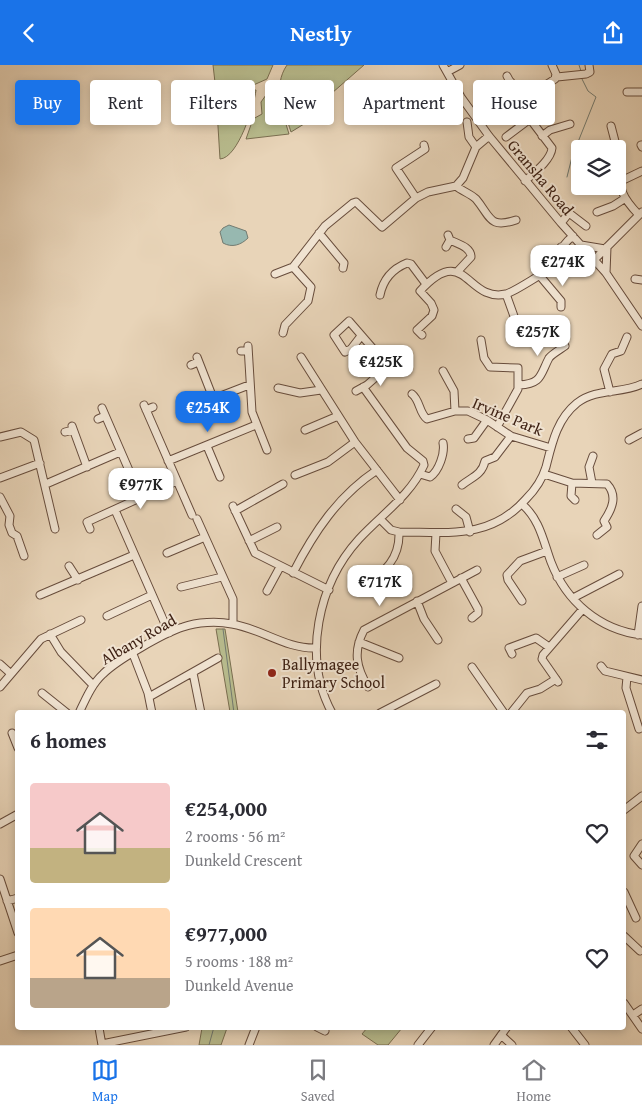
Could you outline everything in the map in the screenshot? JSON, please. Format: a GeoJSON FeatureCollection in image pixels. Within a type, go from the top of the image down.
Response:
{"type":"FeatureCollection","features":[{"type":"Feature","properties":{"kind":"street"},"geometry":{"type":"LineString","coordinates":[[445,68],[460,65]]}},
{"type":"Feature","properties":{"kind":"street"},"geometry":{"type":"LineString","coordinates":[[552,65],[556,77]]}},
{"type":"Feature","properties":{"kind":"street","name":"Gransha Road"},"geometry":{"type":"LineString","coordinates":[[445,68],[461,97],[489,136],[560,223],[595,259],[639,315],[642,326]]}},
{"type":"Feature","properties":{"kind":"street"},"geometry":{"type":"LineString","coordinates":[[552,80],[556,77],[582,75],[591,71]]}},
{"type":"Feature","properties":{"kind":"street"},"geometry":{"type":"LineString","coordinates":[[627,92],[642,92],[642,87]]}},
{"type":"Feature","properties":{"kind":"street"},"geometry":{"type":"LineString","coordinates":[[467,122],[469,137],[476,147]]}},
{"type":"Feature","properties":{"kind":"street"},"geometry":{"type":"LineString","coordinates":[[542,136],[550,130],[570,124]]}},
{"type":"Feature","properties":{"kind":"street"},"geometry":{"type":"LineString","coordinates":[[506,137],[522,125]]}},
{"type":"Feature","properties":{"kind":"street"},"geometry":{"type":"LineString","coordinates":[[525,181],[552,152],[552,148],[534,125]]}},
{"type":"Feature","properties":{"kind":"street"},"geometry":{"type":"LineString","coordinates":[[610,126],[614,140]]}},
{"type":"Feature","properties":{"kind":"street"},"geometry":{"type":"LineString","coordinates":[[275,274],[293,267],[334,217],[353,203],[356,202],[382,227],[416,198],[428,192],[456,186],[463,178],[476,147],[489,136]]}},
{"type":"Feature","properties":{"kind":"street"},"geometry":{"type":"LineString","coordinates":[[416,198],[396,168],[424,149],[424,145]]}},
{"type":"Feature","properties":{"kind":"street"},"geometry":{"type":"LineString","coordinates":[[626,178],[642,171]]}},
{"type":"Feature","properties":{"kind":"street"},"geometry":{"type":"LineString","coordinates":[[456,186],[476,199],[483,211],[497,223],[502,225],[516,220]]}},
{"type":"Feature","properties":{"kind":"street"},"geometry":{"type":"LineString","coordinates":[[595,259],[641,213],[624,199],[623,195]]}},
{"type":"Feature","properties":{"kind":"street"},"geometry":{"type":"LineString","coordinates":[[597,212],[613,206],[624,199]]}},
{"type":"Feature","properties":{"kind":"street"},"geometry":{"type":"LineString","coordinates":[[560,223],[569,213],[586,226]]}},
{"type":"Feature","properties":{"kind":"street"},"geometry":{"type":"LineString","coordinates":[[320,233],[344,263],[343,268]]}},
{"type":"Feature","properties":{"kind":"street"},"geometry":{"type":"LineString","coordinates":[[422,335],[417,330],[432,316],[434,310],[431,303],[420,291],[442,272],[457,272],[489,293],[506,294],[540,276],[554,264],[561,247],[573,236]]}},
{"type":"Feature","properties":{"kind":"street"},"geometry":{"type":"LineString","coordinates":[[448,241],[467,249],[471,253],[471,257],[457,272]]}},
{"type":"Feature","properties":{"kind":"street"},"geometry":{"type":"LineString","coordinates":[[581,245],[606,248]]}},
{"type":"Feature","properties":{"kind":"street"},"geometry":{"type":"LineString","coordinates":[[561,247],[574,253],[582,267]]}},
{"type":"Feature","properties":{"kind":"street"},"geometry":{"type":"LineString","coordinates":[[606,248],[606,273]]}},
{"type":"Feature","properties":{"kind":"street"},"geometry":{"type":"LineString","coordinates":[[379,296],[386,278],[407,263],[411,264],[426,284]]}},
{"type":"Feature","properties":{"kind":"street"},"geometry":{"type":"LineString","coordinates":[[283,333],[285,325],[308,301],[312,287],[293,267]]}},
{"type":"Feature","properties":{"kind":"street"},"geometry":{"type":"LineString","coordinates":[[540,276],[561,301],[560,307]]}},
{"type":"Feature","properties":{"kind":"street"},"geometry":{"type":"LineString","coordinates":[[506,294],[520,333]]}},
{"type":"Feature","properties":{"kind":"street"},"geometry":{"type":"LineString","coordinates":[[356,391],[390,364],[361,336]]}},
{"type":"Feature","properties":{"kind":"street"},"geometry":{"type":"LineString","coordinates":[[610,392],[604,369],[612,354],[622,351],[627,337]]}},
{"type":"Feature","properties":{"kind":"street"},"geometry":{"type":"LineString","coordinates":[[481,340],[484,358],[490,367],[518,368],[519,385],[515,397],[497,427]]}},
{"type":"Feature","properties":{"kind":"street"},"geometry":{"type":"LineString","coordinates":[[519,385],[537,380],[545,371],[550,356],[565,346]]}},
{"type":"Feature","properties":{"kind":"street"},"geometry":{"type":"LineString","coordinates":[[246,349],[252,412],[264,447]]}},
{"type":"Feature","properties":{"kind":"street"},"geometry":{"type":"LineString","coordinates":[[301,357],[355,442],[400,500]]}},
{"type":"Feature","properties":{"kind":"street"},"geometry":{"type":"LineString","coordinates":[[191,365],[198,359],[213,398]]}},
{"type":"Feature","properties":{"kind":"street","name":"Irvine Park"},"geometry":{"type":"LineString","coordinates":[[443,371],[454,391],[455,411]]}},
{"type":"Feature","properties":{"kind":"street"},"geometry":{"type":"LineString","coordinates":[[189,405],[249,385]]}},
{"type":"Feature","properties":{"kind":"street"},"geometry":{"type":"LineString","coordinates":[[380,519],[391,530],[399,532],[470,532],[495,523],[522,504],[544,474],[551,448],[562,421],[577,403],[590,395],[642,385]]}},
{"type":"Feature","properties":{"kind":"street"},"geometry":{"type":"LineString","coordinates":[[331,710],[320,684],[316,648],[319,621],[329,589],[348,553],[400,500],[420,474],[424,465],[423,461],[407,448],[363,387]]}},
{"type":"Feature","properties":{"kind":"street"},"geometry":{"type":"LineString","coordinates":[[278,388],[300,393],[321,390]]}},
{"type":"Feature","properties":{"kind":"street","name":"Irvine Park"},"geometry":{"type":"LineString","coordinates":[[412,394],[415,396],[424,417],[442,419],[455,411],[474,413],[511,436],[551,448]]}},
{"type":"Feature","properties":{"kind":"street"},"geometry":{"type":"LineString","coordinates":[[148,407],[168,461],[205,537],[232,599],[233,624]]}},
{"type":"Feature","properties":{"kind":"street"},"geometry":{"type":"LineString","coordinates":[[102,408],[101,417],[120,452],[141,498]]}},
{"type":"Feature","properties":{"kind":"street"},"geometry":{"type":"LineString","coordinates":[[305,430],[338,416]]}},
{"type":"Feature","properties":{"kind":"street"},"geometry":{"type":"LineString","coordinates":[[468,439],[474,438],[487,420]]}},
{"type":"Feature","properties":{"kind":"street"},"geometry":{"type":"LineString","coordinates":[[168,461],[256,425]]}},
{"type":"Feature","properties":{"kind":"street"},"geometry":{"type":"LineString","coordinates":[[65,432],[73,428],[87,467]]}},
{"type":"Feature","properties":{"kind":"street"},"geometry":{"type":"LineString","coordinates":[[0,437],[22,432],[34,440],[58,524]]}},
{"type":"Feature","properties":{"kind":"street"},"geometry":{"type":"LineString","coordinates":[[629,439],[642,433]]}},
{"type":"Feature","properties":{"kind":"street"},"geometry":{"type":"LineString","coordinates":[[462,485],[474,479],[483,469],[485,461],[495,457],[511,436]]}},
{"type":"Feature","properties":{"kind":"street"},"geometry":{"type":"LineString","coordinates":[[295,475],[328,462],[355,442]]}},
{"type":"Feature","properties":{"kind":"street"},"geometry":{"type":"LineString","coordinates":[[420,474],[430,477],[435,473],[444,453],[443,443]]}},
{"type":"Feature","properties":{"kind":"street"},"geometry":{"type":"LineString","coordinates":[[207,446],[219,475],[226,470]]}},
{"type":"Feature","properties":{"kind":"street"},"geometry":{"type":"LineString","coordinates":[[46,484],[120,452]]}},
{"type":"Feature","properties":{"kind":"street"},"geometry":{"type":"LineString","coordinates":[[592,483],[589,467],[593,455]]}},
{"type":"Feature","properties":{"kind":"street"},"geometry":{"type":"LineString","coordinates":[[0,478],[40,463]]}},
{"type":"Feature","properties":{"kind":"street"},"geometry":{"type":"LineString","coordinates":[[293,573],[312,538],[327,517],[348,492],[377,470]]}},
{"type":"Feature","properties":{"kind":"street"},"geometry":{"type":"LineString","coordinates":[[74,473],[78,481]]}},
{"type":"Feature","properties":{"kind":"street"},"geometry":{"type":"LineString","coordinates":[[544,474],[572,483],[607,484],[613,493],[610,512],[604,521],[607,527],[597,535]]}},
{"type":"Feature","properties":{"kind":"street"},"geometry":{"type":"LineString","coordinates":[[90,529],[87,522],[177,481]]}},
{"type":"Feature","properties":{"kind":"street"},"geometry":{"type":"LineString","coordinates":[[572,483],[571,496],[575,500]]}},
{"type":"Feature","properties":{"kind":"street"},"geometry":{"type":"LineString","coordinates":[[283,484],[234,508],[255,553],[280,567],[329,589]]}},
{"type":"Feature","properties":{"kind":"street"},"geometry":{"type":"LineString","coordinates":[[0,497],[10,516],[9,525],[12,533],[17,536],[24,556]]}},
{"type":"Feature","properties":{"kind":"street"},"geometry":{"type":"LineString","coordinates":[[522,504],[538,524],[558,577],[582,609],[609,626],[640,635],[642,606]]}},
{"type":"Feature","properties":{"kind":"street"},"geometry":{"type":"LineString","coordinates":[[454,508],[466,517],[470,532]]}},
{"type":"Feature","properties":{"kind":"street"},"geometry":{"type":"LineString","coordinates":[[115,510],[169,633]]}},
{"type":"Feature","properties":{"kind":"street"},"geometry":{"type":"LineString","coordinates":[[183,514],[193,515]]}},
{"type":"Feature","properties":{"kind":"street"},"geometry":{"type":"LineString","coordinates":[[249,541],[277,527]]}},
{"type":"Feature","properties":{"kind":"street"},"geometry":{"type":"LineString","coordinates":[[363,585],[388,569],[398,549],[399,532]]}},
{"type":"Feature","properties":{"kind":"street"},"geometry":{"type":"LineString","coordinates":[[436,533],[435,551],[452,583]]}},
{"type":"Feature","properties":{"kind":"street"},"geometry":{"type":"LineString","coordinates":[[167,553],[176,553],[205,537]]}},
{"type":"Feature","properties":{"kind":"street"},"geometry":{"type":"LineString","coordinates":[[522,601],[508,581],[507,575],[520,561],[547,551]]}},
{"type":"Feature","properties":{"kind":"street"},"geometry":{"type":"LineString","coordinates":[[40,595],[134,555]]}},
{"type":"Feature","properties":{"kind":"street"},"geometry":{"type":"LineString","coordinates":[[558,577],[584,565]]}},
{"type":"Feature","properties":{"kind":"street"},"geometry":{"type":"LineString","coordinates":[[69,566],[78,580]]}},
{"type":"Feature","properties":{"kind":"street"},"geometry":{"type":"LineString","coordinates":[[267,591],[280,567]]}},
{"type":"Feature","properties":{"kind":"street"},"geometry":{"type":"LineString","coordinates":[[368,687],[357,666],[359,642],[364,630],[477,570]]}},
{"type":"Feature","properties":{"kind":"street"},"geometry":{"type":"LineString","coordinates":[[573,598],[616,573]]}},
{"type":"Feature","properties":{"kind":"street"},"geometry":{"type":"LineString","coordinates":[[181,587],[189,587],[222,577]]}},
{"type":"Feature","properties":{"kind":"street"},"geometry":{"type":"LineString","coordinates":[[461,578],[478,609],[478,613],[472,618]]}},
{"type":"Feature","properties":{"kind":"street"},"geometry":{"type":"LineString","coordinates":[[106,617],[152,595]]}},
{"type":"Feature","properties":{"kind":"street"},"geometry":{"type":"LineString","coordinates":[[416,601],[424,619],[438,640]]}},
{"type":"Feature","properties":{"kind":"street"},"geometry":{"type":"LineString","coordinates":[[513,710],[527,693],[557,681],[542,659],[542,655],[582,609]]}},
{"type":"Feature","properties":{"kind":"street","name":"Albany Road"},"geometry":{"type":"LineString","coordinates":[[81,710],[93,685],[104,673],[133,654],[183,626],[221,622],[254,629],[300,648],[316,648]]}},
{"type":"Feature","properties":{"kind":"street"},"geometry":{"type":"LineString","coordinates":[[0,687],[35,644],[50,635],[79,624]]}},
{"type":"Feature","properties":{"kind":"street"},"geometry":{"type":"LineString","coordinates":[[50,635],[61,652],[93,685]]}},
{"type":"Feature","properties":{"kind":"street"},"geometry":{"type":"LineString","coordinates":[[512,655],[509,648],[536,638],[549,647]]}},
{"type":"Feature","properties":{"kind":"street"},"geometry":{"type":"LineString","coordinates":[[359,642],[399,659]]}},
{"type":"Feature","properties":{"kind":"street"},"geometry":{"type":"LineString","coordinates":[[133,654],[149,697],[151,710]]}},
{"type":"Feature","properties":{"kind":"street"},"geometry":{"type":"LineString","coordinates":[[149,697],[218,658]]}},
{"type":"Feature","properties":{"kind":"street"},"geometry":{"type":"LineString","coordinates":[[0,664],[10,673]]}},
{"type":"Feature","properties":{"kind":"street"},"geometry":{"type":"LineString","coordinates":[[601,666],[605,671],[642,680]]}},
{"type":"Feature","properties":{"kind":"street"},"geometry":{"type":"LineString","coordinates":[[472,667],[502,710]]}},
{"type":"Feature","properties":{"kind":"street"},"geometry":{"type":"LineString","coordinates":[[193,673],[200,710]]}},
{"type":"Feature","properties":{"kind":"street"},"geometry":{"type":"LineString","coordinates":[[627,677],[626,688],[639,729]]}},
{"type":"Feature","properties":{"kind":"street"},"geometry":{"type":"LineString","coordinates":[[386,710],[436,684]]}},
{"type":"Feature","properties":{"kind":"street"},"geometry":{"type":"LineString","coordinates":[[43,696],[63,710]]}},
{"type":"Feature","properties":{"kind":"street"},"geometry":{"type":"LineString","coordinates":[[626,808],[642,795]]}},
{"type":"Feature","properties":{"kind":"street"},"geometry":{"type":"LineString","coordinates":[[0,824],[15,816]]}},
{"type":"Feature","properties":{"kind":"street"},"geometry":{"type":"LineString","coordinates":[[642,844],[634,856],[642,865]]}},
{"type":"Feature","properties":{"kind":"street"},"geometry":{"type":"LineString","coordinates":[[0,879],[15,924]]}},
{"type":"Feature","properties":{"kind":"street"},"geometry":{"type":"LineString","coordinates":[[626,896],[636,918]]}},
{"type":"Feature","properties":{"kind":"street"},"geometry":{"type":"LineString","coordinates":[[7,901],[15,899]]}},
{"type":"Feature","properties":{"kind":"street"},"geometry":{"type":"LineString","coordinates":[[626,938],[641,952]]}},
{"type":"Feature","properties":{"kind":"street"},"geometry":{"type":"LineString","coordinates":[[0,961],[15,956]]}},
{"type":"Feature","properties":{"kind":"street"},"geometry":{"type":"LineString","coordinates":[[626,1006],[642,1029]]}},
{"type":"Feature","properties":{"kind":"street"},"geometry":{"type":"LineString","coordinates":[[633,1015],[642,1009]]}},
{"type":"Feature","properties":{"kind":"street"},"geometry":{"type":"LineString","coordinates":[[99,1030],[102,1045],[172,1030]]}},
{"type":"Feature","properties":{"kind":"street"},"geometry":{"type":"LineString","coordinates":[[249,1045],[255,1030]]}},
{"type":"Feature","properties":{"kind":"street"},"geometry":{"type":"LineString","coordinates":[[418,1045],[430,1030]]}},
{"type":"Feature","properties":{"kind":"street"},"geometry":{"type":"LineString","coordinates":[[494,1045],[505,1030]]}},
{"type":"Feature","properties":{"kind":"street"},"geometry":{"type":"LineString","coordinates":[[573,1030],[585,1045]]}},
{"type":"Feature","properties":{"kind":"street"},"geometry":{"type":"LineString","coordinates":[[501,1035],[512,1045]]}},
{"type":"Feature","properties":{"kind":"street"},"geometry":{"type":"LineString","coordinates":[[145,1036],[147,1045]]}},
{"type":"Feature","properties":{"kind":"green space"},"geometry":{"type":"Polygon","coordinates":[[[213,65],[273,65],[267,79],[255,84],[255,80],[215,80],[213,65]]]}},
{"type":"Feature","properties":{"kind":"green space"},"geometry":{"type":"Polygon","coordinates":[[[287,65],[364,65],[347,80],[344,80],[344,82],[334,91],[334,80],[281,80],[287,65]]]}},
{"type":"Feature","properties":{"kind":"green space"},"geometry":{"type":"Polygon","coordinates":[[[265,96],[265,125],[286,125],[289,134],[246,139],[251,125],[255,125],[255,118],[262,114],[261,102],[265,96]]]}},
{"type":"Feature","properties":{"kind":"green space"},"geometry":{"type":"Polygon","coordinates":[[[218,125],[246,125],[233,150],[227,156],[220,159],[218,125]]]}},
{"type":"Feature","properties":{"kind":"green space"},"geometry":{"type":"Polygon","coordinates":[[[289,125],[302,125],[291,132],[289,125]]]}},
{"type":"Feature","properties":{"kind":"green space"},"geometry":{"type":"Polygon","coordinates":[[[216,629],[225,629],[238,710],[230,710],[216,629]]]}},
{"type":"Feature","properties":{"kind":"green space"},"geometry":{"type":"Polygon","coordinates":[[[202,1030],[226,1030],[221,1045],[199,1045],[202,1030]]]}},
{"type":"Feature","properties":{"kind":"green space"},"geometry":{"type":"Polygon","coordinates":[[[365,1030],[400,1030],[388,1045],[378,1045],[362,1034],[365,1030]]]}},
{"type":"Feature","properties":{"kind":"water"},"geometry":{"type":"Polygon","coordinates":[[[229,225],[246,231],[248,238],[236,245],[223,243],[220,232],[229,225]]]}},
{"type":"Feature","properties":{"kind":"waterway"},"geometry":{"type":"LineString","coordinates":[[579,65],[581,71]]}},
{"type":"Feature","properties":{"kind":"waterway"},"geometry":{"type":"LineString","coordinates":[[567,177],[572,157],[596,97],[588,91],[582,79]]}},
{"type":"Feature","properties":{"kind":"waterway"},"geometry":{"type":"LineString","coordinates":[[223,629],[234,710]]}},
{"type":"Feature","properties":{"kind":"waterway"},"geometry":{"type":"LineString","coordinates":[[209,1045],[213,1030]]}},
{"type":"Feature","properties":{"kind":"place","name":"Ballymagee Primary School"},"geometry":{"type":"Point","coordinates":[272,673]}}]}
